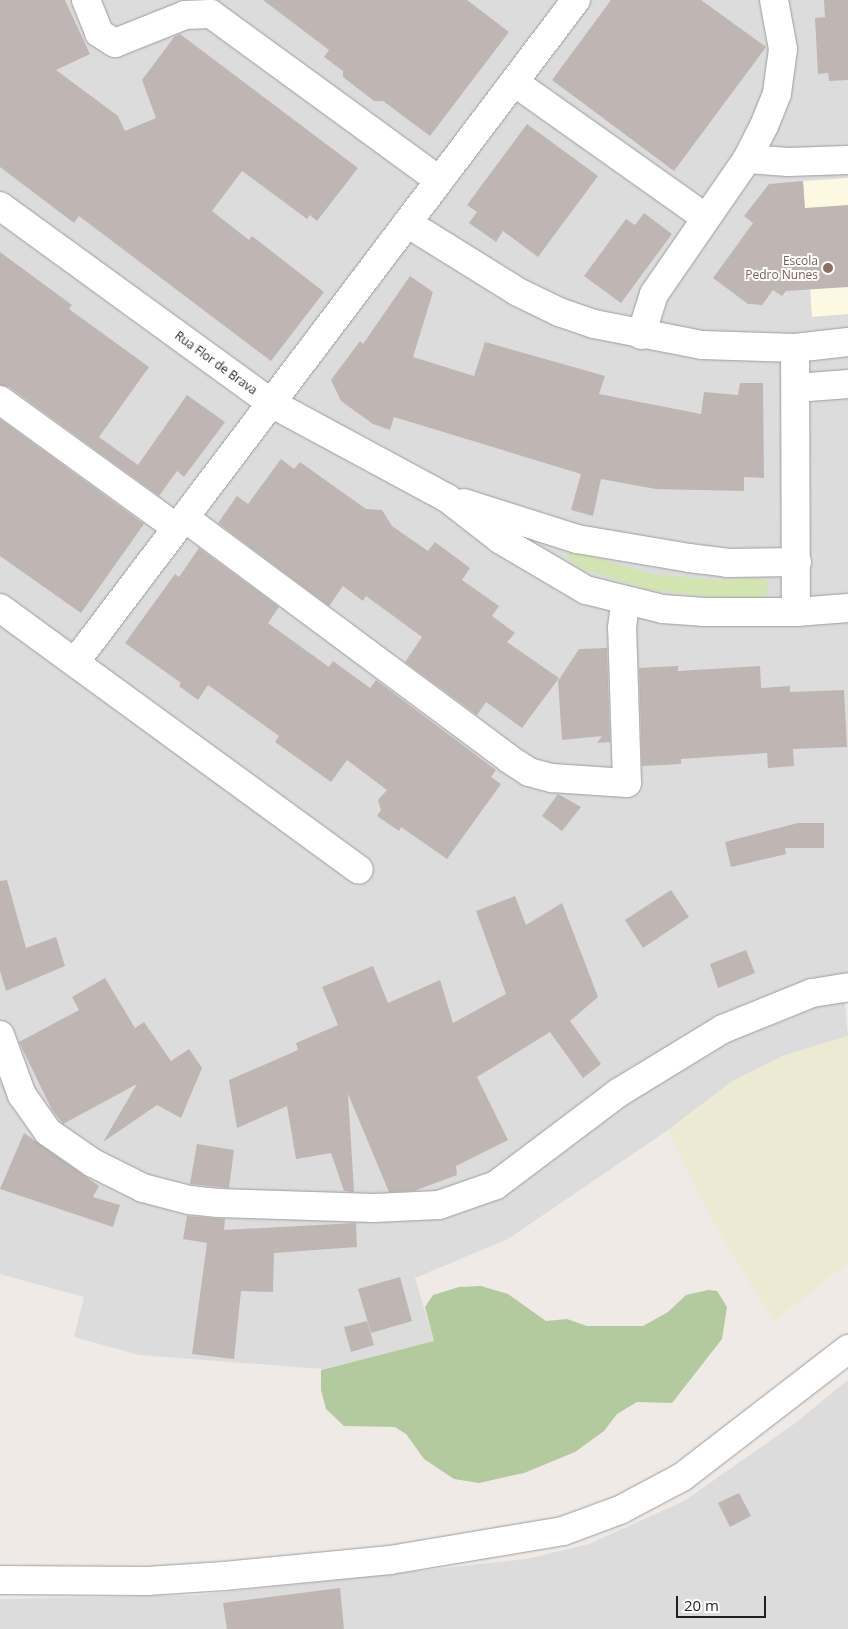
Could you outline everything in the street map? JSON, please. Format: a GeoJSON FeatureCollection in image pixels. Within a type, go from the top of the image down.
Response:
{"type":"FeatureCollection","features":[{"type":"Feature","properties":{"kind":"street"},"geometry":{"type":"LineString","coordinates":[[86,0],[99,32],[115,43],[208,7],[439,180]]}},
{"type":"Feature","properties":{"kind":"street"},"geometry":{"type":"LineString","coordinates":[[76,661],[576,0]]}},
{"type":"Feature","properties":{"kind":"street"},"geometry":{"type":"LineString","coordinates":[[641,335],[654,294],[747,158],[777,93],[783,49],[774,0]]}},
{"type":"Feature","properties":{"kind":"street"},"geometry":{"type":"LineString","coordinates":[[514,82],[706,218]]}},
{"type":"Feature","properties":{"kind":"street"},"geometry":{"type":"LineString","coordinates":[[747,158],[788,162],[848,160]]}},
{"type":"Feature","properties":{"kind":"street","name":"Rua Flor de Brava"},"geometry":{"type":"LineString","coordinates":[[0,206],[271,403],[447,498]]}},
{"type":"Feature","properties":{"kind":"street"},"geometry":{"type":"LineString","coordinates":[[408,223],[518,292],[559,312],[641,335],[702,345],[794,348],[848,342]]}},
{"type":"Feature","properties":{"kind":"street"},"geometry":{"type":"LineString","coordinates":[[794,348],[796,388],[796,612]]}},
{"type":"Feature","properties":{"kind":"street"},"geometry":{"type":"LineString","coordinates":[[796,388],[848,384]]}},
{"type":"Feature","properties":{"kind":"street"},"geometry":{"type":"LineString","coordinates":[[0,400],[181,523],[529,772],[552,778],[627,783],[622,628],[625,602]]}},
{"type":"Feature","properties":{"kind":"street"},"geometry":{"type":"LineString","coordinates":[[447,498],[586,540],[727,563],[797,562]]}},
{"type":"Feature","properties":{"kind":"street"},"geometry":{"type":"LineString","coordinates":[[447,498],[542,566],[586,590],[625,602],[705,612],[796,612],[848,608]]}},
{"type":"Feature","properties":{"kind":"street"},"geometry":{"type":"LineString","coordinates":[[0,608],[76,661],[360,870]]}},
{"type":"Feature","properties":{"kind":"street"},"geometry":{"type":"LineString","coordinates":[[0,1035],[22,1096],[48,1132],[93,1162],[143,1188],[189,1200],[218,1203],[374,1208],[439,1205],[496,1185],[618,1093],[722,1029],[812,993],[848,987]]}},
{"type":"Feature","properties":{"kind":"street"},"geometry":{"type":"LineString","coordinates":[[0,1580],[147,1581],[224,1576],[390,1560],[563,1531],[620,1510],[682,1477],[848,1349]]}},
{"type":"Feature","properties":{"kind":"shaded area"},"geometry":{"type":"Polygon","coordinates":[[[0,0],[848,0],[848,974],[842,974],[848,1036],[785,1055],[734,1080],[668,1130],[508,1239],[415,1278],[434,1341],[323,1369],[139,1355],[74,1337],[84,1297],[0,1274],[0,0]]]}},
{"type":"Feature","properties":{"kind":"shaded area","name":"Escola Pedro Nunes"},"geometry":{"type":"Polygon","coordinates":[[[848,178],[848,314],[812,317],[803,181],[848,178]]]}},
{"type":"Feature","properties":{"kind":"shaded area"},"geometry":{"type":"Polygon","coordinates":[[[112,716],[362,899],[347,920],[97,737],[112,716]]]}},
{"type":"Feature","properties":{"kind":"shaded area"},"geometry":{"type":"Polygon","coordinates":[[[848,1036],[848,1263],[774,1322],[714,1223],[668,1130],[734,1080],[785,1055],[848,1036]]]}},
{"type":"Feature","properties":{"kind":"shaded area"},"geometry":{"type":"Polygon","coordinates":[[[848,1380],[848,1629],[0,1629],[0,1599],[196,1595],[526,1559],[589,1544],[684,1501],[794,1424],[848,1380]]]}},
{"type":"Feature","properties":{"kind":"green space"},"geometry":{"type":"Polygon","coordinates":[[[570,550],[652,574],[718,580],[764,578],[769,585],[768,594],[760,598],[737,599],[651,590],[583,569],[571,562],[567,556],[570,550]]]}},
{"type":"Feature","properties":{"kind":"green space"},"geometry":{"type":"Polygon","coordinates":[[[481,1286],[508,1294],[546,1321],[567,1319],[587,1326],[643,1326],[668,1312],[686,1295],[708,1290],[717,1291],[727,1307],[722,1339],[672,1403],[637,1402],[617,1414],[604,1431],[575,1452],[524,1473],[479,1483],[454,1479],[424,1459],[406,1434],[395,1427],[344,1426],[326,1409],[321,1390],[321,1370],[434,1341],[425,1307],[433,1295],[459,1287],[481,1286]]]}},
{"type":"Feature","properties":{"kind":"building"},"geometry":{"type":"Polygon","coordinates":[[[0,0],[65,0],[90,54],[56,70],[118,116],[125,131],[156,118],[142,80],[175,36],[180,34],[358,168],[317,221],[310,215],[307,219],[242,171],[212,211],[249,240],[252,236],[324,292],[271,361],[79,216],[74,223],[0,167],[0,0]]]}},
{"type":"Feature","properties":{"kind":"building"},"geometry":{"type":"Polygon","coordinates":[[[263,0],[467,0],[509,32],[430,136],[383,101],[374,101],[343,77],[343,71],[324,57],[329,50],[263,0]]]}},
{"type":"Feature","properties":{"kind":"building"},"geometry":{"type":"Polygon","coordinates":[[[611,0],[701,0],[766,47],[674,171],[552,80],[611,0]]]}},
{"type":"Feature","properties":{"kind":"building"},"geometry":{"type":"Polygon","coordinates":[[[824,0],[848,0],[848,80],[829,81],[828,73],[818,74],[815,18],[825,17],[824,0]]]}},
{"type":"Feature","properties":{"kind":"building"},"geometry":{"type":"Polygon","coordinates":[[[527,124],[598,176],[538,257],[503,231],[496,242],[469,223],[477,212],[467,205],[527,124]]]}},
{"type":"Feature","properties":{"kind":"building"},"geometry":{"type":"Polygon","coordinates":[[[803,181],[805,208],[848,205],[848,287],[786,291],[782,296],[773,290],[762,305],[748,304],[713,278],[753,223],[744,216],[769,184],[803,181]]]}},
{"type":"Feature","properties":{"kind":"building"},"geometry":{"type":"Polygon","coordinates":[[[644,213],[672,234],[621,303],[584,276],[626,219],[635,225],[644,213]]]}},
{"type":"Feature","properties":{"kind":"building"},"geometry":{"type":"Polygon","coordinates":[[[0,252],[72,305],[69,309],[149,367],[99,437],[138,465],[187,395],[225,422],[184,477],[177,471],[159,496],[9,387],[0,385],[0,252]]]}},
{"type":"Feature","properties":{"kind":"building"},"geometry":{"type":"Polygon","coordinates":[[[410,276],[433,292],[413,357],[474,376],[485,342],[605,376],[599,394],[701,414],[704,392],[738,395],[740,383],[763,383],[764,478],[744,477],[744,491],[656,489],[601,479],[593,516],[571,510],[581,474],[394,417],[390,430],[373,424],[341,401],[331,380],[360,341],[363,344],[410,276]]]}},
{"type":"Feature","properties":{"kind":"building"},"geometry":{"type":"Polygon","coordinates":[[[0,419],[144,524],[81,613],[0,556],[0,419]]]}},
{"type":"Feature","properties":{"kind":"building"},"geometry":{"type":"Polygon","coordinates":[[[281,459],[294,469],[300,462],[366,509],[382,510],[392,526],[428,551],[435,542],[470,568],[462,580],[499,606],[492,616],[515,633],[507,642],[559,678],[522,728],[486,702],[477,715],[405,662],[422,637],[366,596],[363,601],[343,586],[329,606],[218,523],[237,496],[248,504],[281,459]]]}},
{"type":"Feature","properties":{"kind":"building"},"geometry":{"type":"Polygon","coordinates":[[[199,548],[279,607],[268,623],[329,667],[333,661],[370,688],[376,680],[496,770],[491,777],[501,784],[447,859],[401,827],[399,831],[377,816],[381,810],[378,800],[387,790],[347,760],[331,782],[275,742],[279,736],[208,685],[198,700],[179,686],[181,683],[125,643],[175,574],[179,577],[199,548]]]}},
{"type":"Feature","properties":{"kind":"building"},"geometry":{"type":"Polygon","coordinates":[[[607,648],[610,742],[597,743],[602,736],[562,740],[558,681],[579,649],[607,648]]]}},
{"type":"Feature","properties":{"kind":"building"},"geometry":{"type":"Polygon","coordinates":[[[678,666],[678,671],[760,666],[761,688],[790,686],[790,692],[844,690],[847,747],[793,749],[794,766],[768,768],[767,753],[681,759],[681,764],[642,766],[639,668],[678,666]]]}},
{"type":"Feature","properties":{"kind":"building"},"geometry":{"type":"Polygon","coordinates":[[[558,794],[581,807],[562,831],[542,816],[558,794]]]}},
{"type":"Feature","properties":{"kind":"building"},"geometry":{"type":"Polygon","coordinates":[[[798,823],[824,823],[824,848],[785,848],[786,854],[731,867],[725,842],[798,823]]]}},
{"type":"Feature","properties":{"kind":"building"},"geometry":{"type":"Polygon","coordinates":[[[7,880],[26,948],[56,937],[65,966],[6,991],[0,971],[0,881],[7,880]]]}},
{"type":"Feature","properties":{"kind":"building"},"geometry":{"type":"Polygon","coordinates":[[[671,890],[689,917],[643,948],[625,920],[671,890]]]}},
{"type":"Feature","properties":{"kind":"building"},"geometry":{"type":"Polygon","coordinates":[[[515,896],[526,925],[562,903],[598,997],[570,1021],[601,1064],[583,1078],[550,1032],[477,1077],[508,1140],[456,1166],[457,1175],[414,1191],[389,1192],[348,1094],[354,1192],[344,1191],[331,1153],[296,1159],[287,1106],[237,1128],[229,1080],[298,1050],[296,1043],[338,1025],[322,987],[373,966],[388,1003],[440,980],[453,1023],[506,994],[476,911],[515,896]]]}},
{"type":"Feature","properties":{"kind":"building"},"geometry":{"type":"Polygon","coordinates":[[[746,950],[755,973],[718,988],[710,964],[746,950]]]}},
{"type":"Feature","properties":{"kind":"building"},"geometry":{"type":"Polygon","coordinates":[[[105,978],[135,1028],[144,1022],[171,1061],[189,1049],[202,1068],[181,1118],[157,1105],[103,1142],[137,1084],[63,1124],[52,1110],[19,1042],[79,1010],[72,997],[105,978]]]}},
{"type":"Feature","properties":{"kind":"building"},"geometry":{"type":"Polygon","coordinates":[[[24,1133],[99,1186],[93,1197],[120,1205],[113,1227],[0,1189],[24,1133]]]}},
{"type":"Feature","properties":{"kind":"building"},"geometry":{"type":"Polygon","coordinates":[[[197,1144],[234,1150],[229,1188],[190,1184],[197,1144]]]}},
{"type":"Feature","properties":{"kind":"building"},"geometry":{"type":"Polygon","coordinates":[[[187,1216],[225,1219],[224,1230],[356,1223],[357,1247],[274,1253],[273,1292],[241,1291],[234,1359],[192,1354],[207,1243],[183,1239],[187,1216]]]}},
{"type":"Feature","properties":{"kind":"building"},"geometry":{"type":"Polygon","coordinates":[[[400,1277],[412,1321],[371,1333],[358,1289],[400,1277]]]}},
{"type":"Feature","properties":{"kind":"building"},"geometry":{"type":"Polygon","coordinates":[[[367,1321],[374,1345],[351,1352],[344,1327],[367,1321]]]}},
{"type":"Feature","properties":{"kind":"building"},"geometry":{"type":"Polygon","coordinates":[[[739,1493],[751,1516],[730,1527],[718,1503],[739,1493]]]}},
{"type":"Feature","properties":{"kind":"building"},"geometry":{"type":"Polygon","coordinates":[[[340,1588],[344,1629],[227,1629],[223,1603],[340,1588]]]}},
{"type":"Feature","properties":{"kind":"place","name":"Escola Pedro Nunes"},"geometry":{"type":"Point","coordinates":[828,268]}}]}
